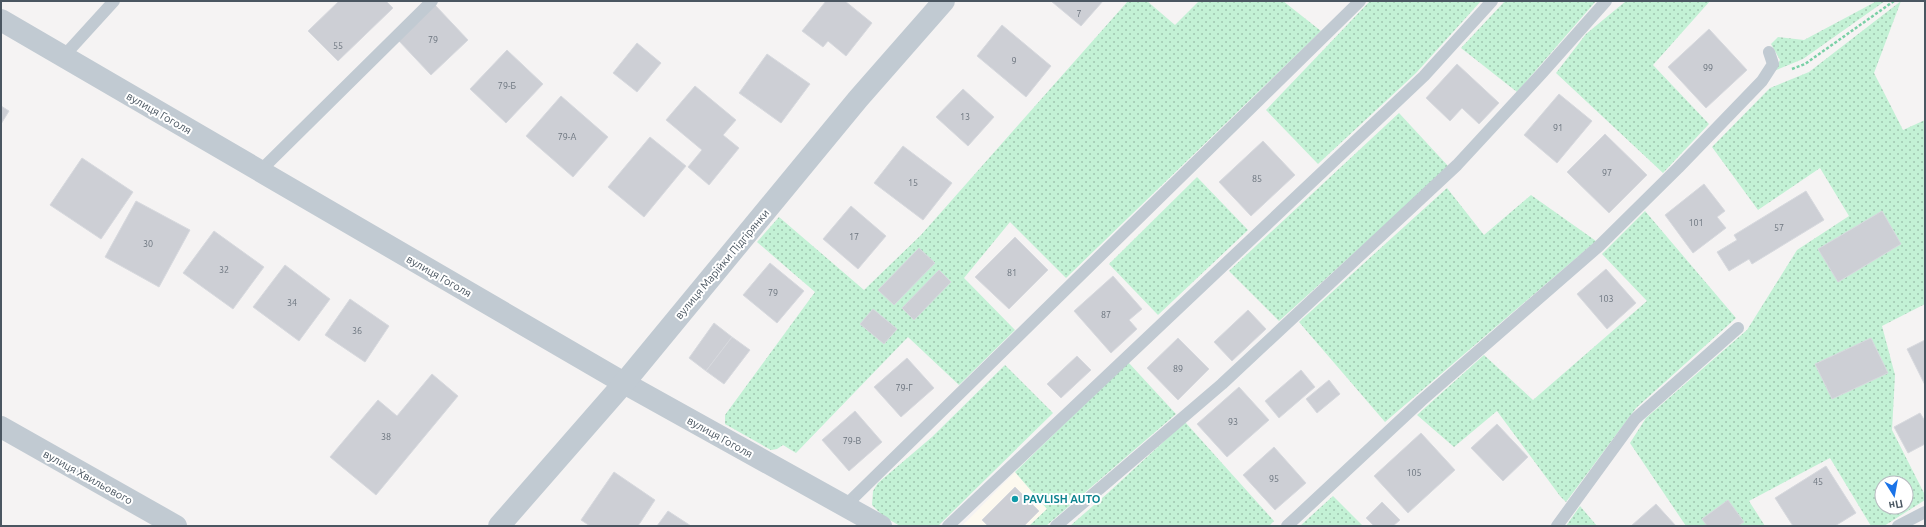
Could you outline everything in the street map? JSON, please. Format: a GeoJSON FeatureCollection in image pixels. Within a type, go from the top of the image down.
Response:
{"type":"FeatureCollection","features":[{"type":"Feature","properties":{"kind":"street","name":"вулиця Марійки Підгірянки"},"geometry":{"type":"LineString","coordinates":[[499,526],[624,383],[858,99],[944,1]]}},
{"type":"Feature","properties":{"kind":"street","name":"вулиця Гоголя"},"geometry":{"type":"LineString","coordinates":[[1,20],[624,383],[881,526]]}},
{"type":"Feature","properties":{"kind":"street","name":"вулиця Хвильового"},"geometry":{"type":"LineString","coordinates":[[1,427],[176,526]]}},
{"type":"Feature","properties":{"kind":"lane"},"geometry":{"type":"LineString","coordinates":[[63,57],[114,1]]}},
{"type":"Feature","properties":{"kind":"lane"},"geometry":{"type":"LineString","coordinates":[[260,171],[432,1]]}},
{"type":"Feature","properties":{"kind":"lane"},"geometry":{"type":"LineString","coordinates":[[845,506],[1360,1]]}},
{"type":"Feature","properties":{"kind":"lane"},"geometry":{"type":"LineString","coordinates":[[948,526],[1424,76],[1492,1]]}},
{"type":"Feature","properties":{"kind":"lane"},"geometry":{"type":"LineString","coordinates":[[1056,526],[1222,384],[1457,165],[1606,1]]}},
{"type":"Feature","properties":{"kind":"lane"},"geometry":{"type":"LineString","coordinates":[[1287,526],[1421,401],[1599,246],[1678,168],[1762,81],[1772,64],[1769,52]]}},
{"type":"Feature","properties":{"kind":"lane"},"geometry":{"type":"LineString","coordinates":[[1557,526],[1635,419],[1738,328]]}},
{"type":"Feature","properties":{"kind":"lane"},"geometry":{"type":"LineString","coordinates":[[1898,526],[1925,512]]}},
{"type":"Feature","properties":{"kind":"path"},"geometry":{"type":"LineString","coordinates":[[1762,81],[1804,64],[1894,1]]}},
{"type":"Feature","properties":{"kind":"shaded area"},"geometry":{"type":"Polygon","coordinates":[[[1015,472],[1047,509],[1029,526],[962,526],[1015,472]]]}},
{"type":"Feature","properties":{"kind":"green space"},"geometry":{"type":"Polygon","coordinates":[[[1128,1],[1147,1],[1175,25],[1199,1],[1283,1],[1321,31],[1066,278],[1010,222],[964,278],[1015,330],[959,385],[908,337],[796,453],[783,445],[777,449],[771,450],[725,424],[725,415],[815,292],[757,242],[779,217],[864,290],[921,235],[1128,1]]]}},
{"type":"Feature","properties":{"kind":"green space"},"geometry":{"type":"Polygon","coordinates":[[[1370,1],[1481,1],[1416,73],[1318,164],[1266,110],[1370,1]]]}},
{"type":"Feature","properties":{"kind":"green space"},"geometry":{"type":"Polygon","coordinates":[[[1505,1],[1596,1],[1517,92],[1461,48],[1505,1]]]}},
{"type":"Feature","properties":{"kind":"green space"},"geometry":{"type":"Polygon","coordinates":[[[1626,1],[1710,1],[1653,65],[1709,124],[1663,173],[1556,73],[1586,34],[1626,1]]]}},
{"type":"Feature","properties":{"kind":"green space"},"geometry":{"type":"Polygon","coordinates":[[[1877,1],[1885,1],[1803,59],[1774,71],[1780,60],[1771,44],[1778,37],[1804,40],[1877,1]]]}},
{"type":"Feature","properties":{"kind":"green space"},"geometry":{"type":"Polygon","coordinates":[[[1901,1],[1874,73],[1903,130],[1925,120],[1925,304],[1882,326],[1895,375],[1892,430],[1925,495],[1925,500],[1914,507],[1914,475],[1874,475],[1874,515],[1901,515],[1884,526],[1871,526],[1830,458],[1749,501],[1765,526],[1686,526],[1630,443],[1646,418],[1747,330],[1797,250],[1849,216],[1820,168],[1758,210],[1712,147],[1770,88],[1809,72],[1901,1]]]}},
{"type":"Feature","properties":{"kind":"green space"},"geometry":{"type":"Polygon","coordinates":[[[1399,113],[1449,167],[1279,321],[1229,271],[1399,113]]]}},
{"type":"Feature","properties":{"kind":"green space"},"geometry":{"type":"Polygon","coordinates":[[[1197,177],[1248,230],[1158,315],[1109,264],[1197,177]]]}},
{"type":"Feature","properties":{"kind":"green space"},"geometry":{"type":"Polygon","coordinates":[[[1447,188],[1484,235],[1531,195],[1596,241],[1385,422],[1299,322],[1447,188]]]}},
{"type":"Feature","properties":{"kind":"green space"},"geometry":{"type":"Polygon","coordinates":[[[1645,211],[1736,318],[1636,408],[1566,502],[1497,411],[1454,447],[1417,415],[1484,355],[1533,400],[1647,301],[1602,254],[1645,211]]]}},
{"type":"Feature","properties":{"kind":"green space"},"geometry":{"type":"Polygon","coordinates":[[[1128,362],[1176,414],[1046,526],[1029,526],[1047,509],[1015,472],[1128,362]]]}},
{"type":"Feature","properties":{"kind":"green space"},"geometry":{"type":"Polygon","coordinates":[[[1005,365],[1053,413],[938,526],[900,526],[883,516],[872,505],[873,491],[878,483],[932,437],[1005,365]]]}},
{"type":"Feature","properties":{"kind":"green space"},"geometry":{"type":"Polygon","coordinates":[[[1185,422],[1274,521],[1269,526],[1070,526],[1109,492],[1185,422]]]}},
{"type":"Feature","properties":{"kind":"green space"},"geometry":{"type":"Polygon","coordinates":[[[1333,496],[1363,526],[1300,526],[1333,496]]]}},
{"type":"Feature","properties":{"kind":"green space"},"geometry":{"type":"Polygon","coordinates":[[[1580,506],[1597,526],[1566,526],[1580,506]]]}},
{"type":"Feature","properties":{"kind":"building"},"geometry":{"type":"Polygon","coordinates":[[[339,1],[386,1],[393,8],[338,61],[308,31],[339,1]]]}},
{"type":"Feature","properties":{"kind":"building"},"geometry":{"type":"Polygon","coordinates":[[[826,1],[845,1],[872,23],[846,56],[828,41],[823,47],[802,31],[826,1]]]}},
{"type":"Feature","properties":{"kind":"building"},"geometry":{"type":"Polygon","coordinates":[[[1051,1],[1103,1],[1081,26],[1051,1]]]}},
{"type":"Feature","properties":{"kind":"building"},"geometry":{"type":"Polygon","coordinates":[[[435,5],[468,40],[431,75],[399,41],[435,5]]]}},
{"type":"Feature","properties":{"kind":"building"},"geometry":{"type":"Polygon","coordinates":[[[1002,25],[1051,66],[1026,97],[977,56],[1002,25]]]}},
{"type":"Feature","properties":{"kind":"building"},"geometry":{"type":"Polygon","coordinates":[[[1709,29],[1747,70],[1706,108],[1668,67],[1709,29]]]}},
{"type":"Feature","properties":{"kind":"building"},"geometry":{"type":"Polygon","coordinates":[[[637,43],[661,63],[637,92],[613,73],[637,43]]]}},
{"type":"Feature","properties":{"kind":"building"},"geometry":{"type":"Polygon","coordinates":[[[507,50],[543,84],[506,123],[470,89],[507,50]]]}},
{"type":"Feature","properties":{"kind":"building"},"geometry":{"type":"Polygon","coordinates":[[[767,54],[810,84],[781,123],[739,93],[767,54]]]}},
{"type":"Feature","properties":{"kind":"building"},"geometry":{"type":"Polygon","coordinates":[[[1457,64],[1499,103],[1479,124],[1462,108],[1450,121],[1426,98],[1457,64]]]}},
{"type":"Feature","properties":{"kind":"building"},"geometry":{"type":"Polygon","coordinates":[[[695,86],[736,120],[723,135],[739,148],[709,185],[688,167],[702,150],[666,120],[695,86]]]}},
{"type":"Feature","properties":{"kind":"building"},"geometry":{"type":"Polygon","coordinates":[[[963,89],[994,117],[968,146],[936,117],[963,89]]]}},
{"type":"Feature","properties":{"kind":"building"},"geometry":{"type":"Polygon","coordinates":[[[1559,94],[1592,121],[1557,163],[1524,135],[1559,94]]]}},
{"type":"Feature","properties":{"kind":"building"},"geometry":{"type":"Polygon","coordinates":[[[561,96],[608,137],[573,177],[526,136],[561,96]]]}},
{"type":"Feature","properties":{"kind":"building"},"geometry":{"type":"Polygon","coordinates":[[[1,106],[9,111],[1,124],[1,106]]]}},
{"type":"Feature","properties":{"kind":"building"},"geometry":{"type":"Polygon","coordinates":[[[1605,134],[1647,175],[1609,213],[1567,172],[1605,134]]]}},
{"type":"Feature","properties":{"kind":"building"},"geometry":{"type":"Polygon","coordinates":[[[650,137],[686,166],[644,217],[608,187],[650,137]]]}},
{"type":"Feature","properties":{"kind":"building"},"geometry":{"type":"Polygon","coordinates":[[[1263,141],[1295,175],[1251,216],[1219,182],[1263,141]]]}},
{"type":"Feature","properties":{"kind":"building"},"geometry":{"type":"Polygon","coordinates":[[[903,146],[952,183],[923,220],[874,183],[903,146]]]}},
{"type":"Feature","properties":{"kind":"building"},"geometry":{"type":"Polygon","coordinates":[[[82,158],[133,192],[101,239],[50,205],[82,158]]]}},
{"type":"Feature","properties":{"kind":"building"},"geometry":{"type":"Polygon","coordinates":[[[1704,184],[1725,211],[1717,217],[1726,228],[1693,253],[1665,215],[1704,184]]]}},
{"type":"Feature","properties":{"kind":"building"},"geometry":{"type":"Polygon","coordinates":[[[1806,191],[1824,220],[1752,264],[1749,259],[1729,271],[1717,252],[1737,240],[1734,235],[1806,191]]]}},
{"type":"Feature","properties":{"kind":"building"},"geometry":{"type":"Polygon","coordinates":[[[136,201],[190,230],[159,287],[105,257],[136,201]]]}},
{"type":"Feature","properties":{"kind":"building"},"geometry":{"type":"Polygon","coordinates":[[[851,206],[886,236],[858,269],[823,239],[851,206]]]}},
{"type":"Feature","properties":{"kind":"building"},"geometry":{"type":"Polygon","coordinates":[[[1882,211],[1901,244],[1838,282],[1818,249],[1882,211]]]}},
{"type":"Feature","properties":{"kind":"building"},"geometry":{"type":"Polygon","coordinates":[[[214,231],[264,267],[233,309],[183,273],[214,231]]]}},
{"type":"Feature","properties":{"kind":"building"},"geometry":{"type":"Polygon","coordinates":[[[1015,237],[1048,270],[1009,309],[975,277],[1015,237]]]}},
{"type":"Feature","properties":{"kind":"building"},"geometry":{"type":"Polygon","coordinates":[[[919,248],[935,263],[894,305],[878,290],[919,248]]]}},
{"type":"Feature","properties":{"kind":"building"},"geometry":{"type":"Polygon","coordinates":[[[770,263],[804,291],[777,323],[743,295],[770,263]]]}},
{"type":"Feature","properties":{"kind":"building"},"geometry":{"type":"Polygon","coordinates":[[[285,265],[330,299],[299,341],[253,307],[285,265]]]}},
{"type":"Feature","properties":{"kind":"building"},"geometry":{"type":"Polygon","coordinates":[[[1606,269],[1636,303],[1607,329],[1577,294],[1606,269]]]}},
{"type":"Feature","properties":{"kind":"building"},"geometry":{"type":"Polygon","coordinates":[[[939,270],[951,282],[914,320],[902,308],[939,270]]]}},
{"type":"Feature","properties":{"kind":"building"},"geometry":{"type":"Polygon","coordinates":[[[1113,276],[1142,309],[1129,320],[1137,329],[1111,353],[1074,311],[1113,276]]]}},
{"type":"Feature","properties":{"kind":"building"},"geometry":{"type":"Polygon","coordinates":[[[350,299],[389,326],[365,362],[325,335],[350,299]]]}},
{"type":"Feature","properties":{"kind":"building"},"geometry":{"type":"Polygon","coordinates":[[[873,309],[897,329],[884,344],[860,324],[873,309]]]}},
{"type":"Feature","properties":{"kind":"building"},"geometry":{"type":"Polygon","coordinates":[[[1248,310],[1266,329],[1232,361],[1214,342],[1248,310]]]}},
{"type":"Feature","properties":{"kind":"building"},"geometry":{"type":"Polygon","coordinates":[[[714,323],[732,337],[706,371],[689,358],[714,323]]]}},
{"type":"Feature","properties":{"kind":"building"},"geometry":{"type":"Polygon","coordinates":[[[732,337],[750,350],[724,384],[706,371],[732,337]]]}},
{"type":"Feature","properties":{"kind":"building"},"geometry":{"type":"Polygon","coordinates":[[[1178,338],[1209,369],[1178,400],[1147,368],[1178,338]]]}},
{"type":"Feature","properties":{"kind":"building"},"geometry":{"type":"Polygon","coordinates":[[[1871,338],[1888,373],[1832,399],[1815,364],[1871,338]]]}},
{"type":"Feature","properties":{"kind":"building"},"geometry":{"type":"Polygon","coordinates":[[[1925,340],[1925,385],[1907,349],[1925,340]]]}},
{"type":"Feature","properties":{"kind":"building"},"geometry":{"type":"Polygon","coordinates":[[[1077,356],[1091,370],[1061,398],[1047,384],[1077,356]]]}},
{"type":"Feature","properties":{"kind":"building"},"geometry":{"type":"Polygon","coordinates":[[[907,358],[934,388],[901,417],[874,387],[907,358]]]}},
{"type":"Feature","properties":{"kind":"building"},"geometry":{"type":"Polygon","coordinates":[[[1301,370],[1315,387],[1279,418],[1265,401],[1301,370]]]}},
{"type":"Feature","properties":{"kind":"building"},"geometry":{"type":"Polygon","coordinates":[[[432,374],[458,396],[376,495],[330,457],[378,400],[397,416],[432,374]]]}},
{"type":"Feature","properties":{"kind":"building"},"geometry":{"type":"Polygon","coordinates":[[[1329,380],[1340,394],[1317,413],[1306,399],[1329,380]]]}},
{"type":"Feature","properties":{"kind":"building"},"geometry":{"type":"Polygon","coordinates":[[[1239,387],[1269,420],[1227,457],[1197,424],[1239,387]]]}},
{"type":"Feature","properties":{"kind":"building"},"geometry":{"type":"Polygon","coordinates":[[[855,411],[882,442],[849,471],[822,440],[855,411]]]}},
{"type":"Feature","properties":{"kind":"building"},"geometry":{"type":"Polygon","coordinates":[[[1920,413],[1925,421],[1925,444],[1908,453],[1894,427],[1920,413]]]}},
{"type":"Feature","properties":{"kind":"building"},"geometry":{"type":"Polygon","coordinates":[[[1497,424],[1528,457],[1503,481],[1471,448],[1497,424]]]}},
{"type":"Feature","properties":{"kind":"building"},"geometry":{"type":"Polygon","coordinates":[[[1421,433],[1455,470],[1408,513],[1374,476],[1421,433]]]}},
{"type":"Feature","properties":{"kind":"building"},"geometry":{"type":"Polygon","coordinates":[[[1274,447],[1306,483],[1275,510],[1243,475],[1274,447]]]}},
{"type":"Feature","properties":{"kind":"building"},"geometry":{"type":"Polygon","coordinates":[[[1826,466],[1856,513],[1835,526],[1793,526],[1775,498],[1826,466]]]}},
{"type":"Feature","properties":{"kind":"building"},"geometry":{"type":"Polygon","coordinates":[[[614,472],[655,500],[638,526],[590,526],[581,520],[614,472]]]}},
{"type":"Feature","properties":{"kind":"building","name":"PAVLISH AUTO"},"geometry":{"type":"Polygon","coordinates":[[[1015,487],[1039,511],[1024,526],[988,526],[982,520],[1015,487]]]}},
{"type":"Feature","properties":{"kind":"building"},"geometry":{"type":"Polygon","coordinates":[[[1728,500],[1744,522],[1738,526],[1707,526],[1702,519],[1728,500]]]}},
{"type":"Feature","properties":{"kind":"building"},"geometry":{"type":"Polygon","coordinates":[[[1382,502],[1400,520],[1393,526],[1374,526],[1366,518],[1382,502]]]}},
{"type":"Feature","properties":{"kind":"building"},"geometry":{"type":"Polygon","coordinates":[[[1656,504],[1676,526],[1631,526],[1656,504]]]}},
{"type":"Feature","properties":{"kind":"building"},"geometry":{"type":"Polygon","coordinates":[[[668,511],[691,526],[657,526],[668,511]]]}},
{"type":"Feature","properties":{"kind":"place","name":"PAVLISH AUTO"},"geometry":{"type":"Point","coordinates":[1015,499]}}]}
